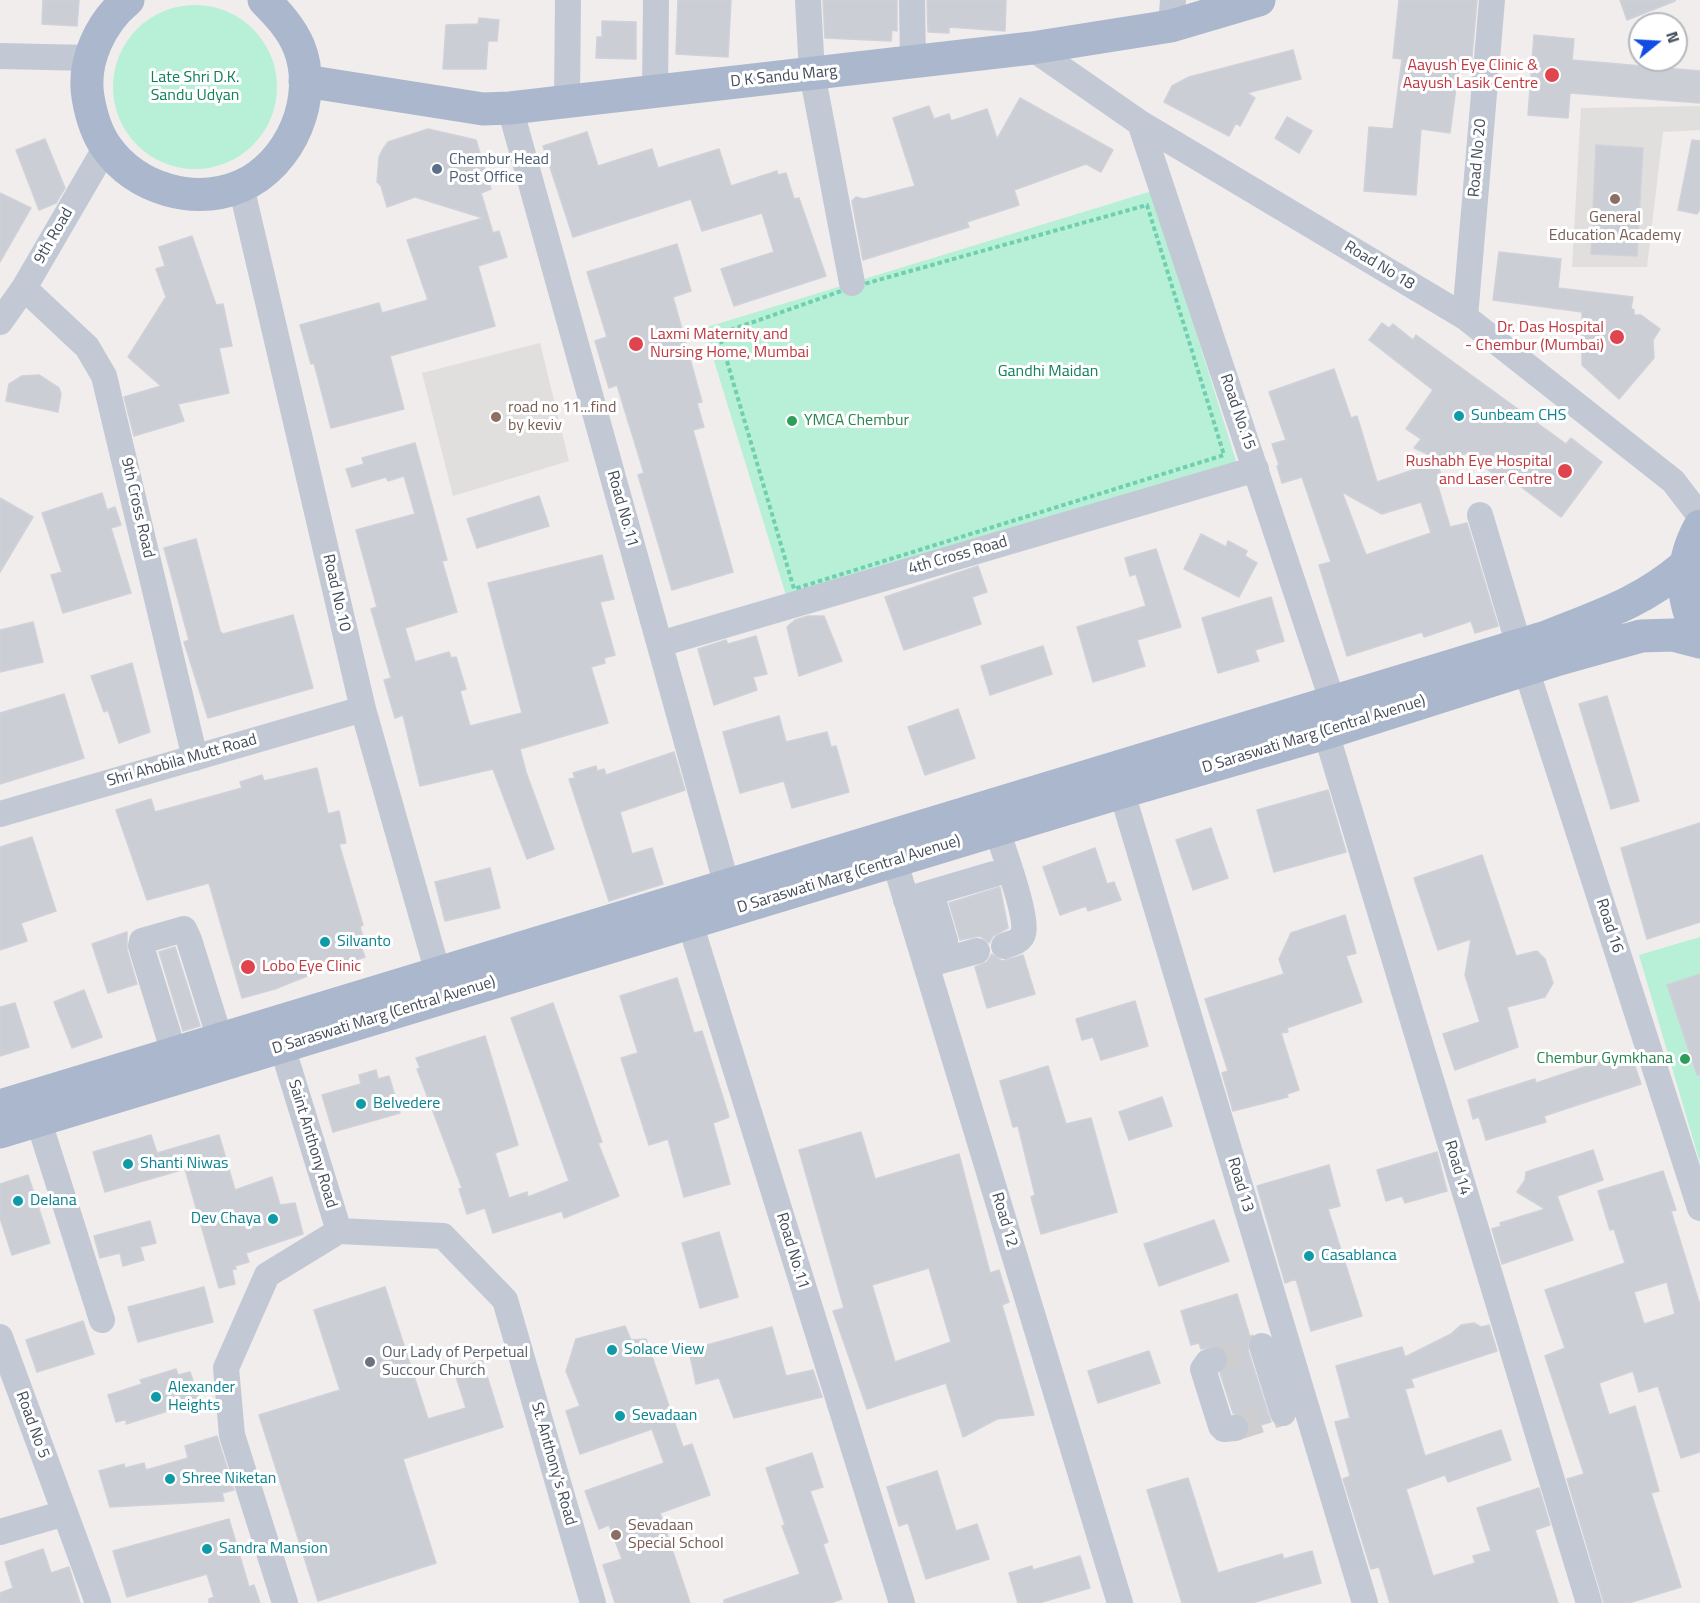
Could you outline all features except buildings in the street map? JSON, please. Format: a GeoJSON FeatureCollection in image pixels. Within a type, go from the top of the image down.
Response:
{"type":"FeatureCollection","features":[{"type":"Feature","properties":{"kind":"main road"},"geometry":{"type":"LineString","coordinates":[[128,0],[102,29],[90,58],[87,89],[92,120],[106,147],[133,175],[167,191],[204,195],[241,186],[268,168],[289,143],[302,113],[306,81],[299,49],[283,19],[264,0]]}},
{"type":"Feature","properties":{"kind":"main road","name":"D K Sandu Marg"},"geometry":{"type":"LineString","coordinates":[[306,81],[483,109],[510,108],[1032,48],[1172,13],[1259,0]]}},
{"type":"Feature","properties":{"kind":"main road"},"geometry":{"type":"LineString","coordinates":[[1700,526],[1691,542],[1684,566],[1684,593],[1691,620],[1700,635]]}},
{"type":"Feature","properties":{"kind":"main road","name":"D Saraswati Marg (Central Avenue)"},"geometry":{"type":"LineString","coordinates":[[1523,657],[1634,602],[1658,588],[1684,566]]}},
{"type":"Feature","properties":{"kind":"main road","name":"D Saraswati Marg (Central Avenue)"},"geometry":{"type":"LineString","coordinates":[[0,1132],[279,1035],[1523,657],[1641,636],[1672,635],[1700,642]]}},
{"type":"Feature","properties":{"kind":"main road","name":"D Saraswati Marg (Central Avenue)"},"geometry":{"type":"LineString","coordinates":[[891,849],[997,830],[1118,780]]}},
{"type":"Feature","properties":{"kind":"main road","name":"D Saraswati Marg (Central Avenue)"},"geometry":{"type":"LineString","coordinates":[[0,1106],[220,1039],[279,1035]]}},
{"type":"Feature","properties":{"kind":"street"},"geometry":{"type":"LineString","coordinates":[[567,101],[568,0]]}},
{"type":"Feature","properties":{"kind":"street"},"geometry":{"type":"LineString","coordinates":[[655,91],[657,0]]}},
{"type":"Feature","properties":{"kind":"street"},"geometry":{"type":"LineString","coordinates":[[808,0],[812,73],[852,283]]}},
{"type":"Feature","properties":{"kind":"street"},"geometry":{"type":"LineString","coordinates":[[912,0],[913,62]]}},
{"type":"Feature","properties":{"kind":"street","name":"Road No 20"},"geometry":{"type":"LineString","coordinates":[[1465,317],[1492,0]]}},
{"type":"Feature","properties":{"kind":"street","name":"Road No 18"},"geometry":{"type":"LineString","coordinates":[[1032,48],[1140,123],[1465,317],[1673,481],[1700,516]]}},
{"type":"Feature","properties":{"kind":"street"},"geometry":{"type":"LineString","coordinates":[[0,56],[90,58]]}},
{"type":"Feature","properties":{"kind":"street","name":"Road No.11"},"geometry":{"type":"LineString","coordinates":[[510,108],[730,898]]}},
{"type":"Feature","properties":{"kind":"street","name":"Road No.15"},"geometry":{"type":"LineString","coordinates":[[1140,123],[1159,189],[1256,469],[1329,717]]}},
{"type":"Feature","properties":{"kind":"street","name":"9th Road"},"geometry":{"type":"LineString","coordinates":[[0,322],[24,288],[106,147]]}},
{"type":"Feature","properties":{"kind":"street","name":"Road No.10"},"geometry":{"type":"LineString","coordinates":[[241,186],[363,709],[441,985]]}},
{"type":"Feature","properties":{"kind":"street","name":"9th Cross Road"},"geometry":{"type":"LineString","coordinates":[[24,288],[87,347],[104,376],[195,758]]}},
{"type":"Feature","properties":{"kind":"street","name":"4th Cross Road"},"geometry":{"type":"LineString","coordinates":[[660,644],[1256,469]]}},
{"type":"Feature","properties":{"kind":"street","name":"Road 16"},"geometry":{"type":"LineString","coordinates":[[1480,515],[1523,657],[1700,1208]]}},
{"type":"Feature","properties":{"kind":"street","name":"Shri Ahobila Mutt Road"},"geometry":{"type":"LineString","coordinates":[[0,814],[363,709]]}},
{"type":"Feature","properties":{"kind":"street","name":"Road 14"},"geometry":{"type":"LineString","coordinates":[[1329,717],[1589,1603]]}},
{"type":"Feature","properties":{"kind":"street","name":"Road 13"},"geometry":{"type":"LineString","coordinates":[[1118,780],[1268,1344],[1289,1411],[1365,1603]]}},
{"type":"Feature","properties":{"kind":"street"},"geometry":{"type":"LineString","coordinates":[[997,830],[1023,916],[1024,932],[1018,941],[1004,946]]}},
{"type":"Feature","properties":{"kind":"street","name":"Road 12"},"geometry":{"type":"LineString","coordinates":[[891,849],[1120,1603]]}},
{"type":"Feature","properties":{"kind":"street"},"geometry":{"type":"LineString","coordinates":[[906,900],[994,874]]}},
{"type":"Feature","properties":{"kind":"street"},"geometry":{"type":"LineString","coordinates":[[931,893],[945,941]]}},
{"type":"Feature","properties":{"kind":"street","name":"Road No.11"},"geometry":{"type":"LineString","coordinates":[[686,911],[902,1603]]}},
{"type":"Feature","properties":{"kind":"street"},"geometry":{"type":"LineString","coordinates":[[174,1053],[141,946],[142,941],[175,930],[184,929],[189,940],[220,1039]]}},
{"type":"Feature","properties":{"kind":"street"},"geometry":{"type":"LineString","coordinates":[[926,965],[977,951]]}},
{"type":"Feature","properties":{"kind":"street","name":"Saint Anthony Road"},"geometry":{"type":"LineString","coordinates":[[279,1035],[339,1231]]}},
{"type":"Feature","properties":{"kind":"street"},"geometry":{"type":"LineString","coordinates":[[39,1119],[102,1320]]}},
{"type":"Feature","properties":{"kind":"street"},"geometry":{"type":"LineString","coordinates":[[285,1603],[232,1434],[225,1368],[267,1275],[339,1231]]}},
{"type":"Feature","properties":{"kind":"street","name":"St. Anthony's Road"},"geometry":{"type":"LineString","coordinates":[[339,1231],[443,1236],[505,1300],[593,1603]]}},
{"type":"Feature","properties":{"kind":"street","name":"Road No 5"},"geometry":{"type":"LineString","coordinates":[[0,1336],[98,1603]]}},
{"type":"Feature","properties":{"kind":"street"},"geometry":{"type":"LineString","coordinates":[[1214,1360],[1208,1362],[1203,1369],[1221,1426],[1224,1429],[1234,1428]]}},
{"type":"Feature","properties":{"kind":"street"},"geometry":{"type":"LineString","coordinates":[[0,1532],[65,1513]]}},
{"type":"Feature","properties":{"kind":"path"},"geometry":{"type":"LineString","coordinates":[[1147,205],[1224,455],[794,589],[719,334],[853,287],[1147,205]]}},
{"type":"Feature","properties":{"kind":"shaded area","name":"General Education Academy"},"geometry":{"type":"Polygon","coordinates":[[[1700,106],[1700,130],[1663,132],[1647,267],[1572,267],[1581,108],[1700,106]]]}},
{"type":"Feature","properties":{"kind":"shaded area","name":"road no 11...find by keviv"},"geometry":{"type":"Polygon","coordinates":[[[540,343],[569,461],[453,496],[422,373],[540,343]]]}},
{"type":"Feature","properties":{"kind":"green space","name":"Late Shri D.K. Sandu Udyan"},"geometry":{"type":"Polygon","coordinates":[[[195,5],[211,6],[226,11],[253,29],[271,56],[276,71],[276,103],[271,118],[253,145],[226,163],[211,168],[195,169],[179,168],[164,163],[137,145],[119,118],[114,103],[113,87],[114,71],[119,56],[137,29],[164,11],[179,6],[195,5]]]}},
{"type":"Feature","properties":{"kind":"green space","name":"Gandhi Maidan"},"geometry":{"type":"Polygon","coordinates":[[[1152,191],[1237,464],[788,602],[704,328],[1152,191]]]}},
{"type":"Feature","properties":{"kind":"green space","name":"Chembur Gymkhana"},"geometry":{"type":"Polygon","coordinates":[[[1700,937],[1700,1163],[1639,955],[1700,937]]]}},
{"type":"Feature","properties":{"kind":"tunnel"},"geometry":{"type":"LineString","coordinates":[[1214,1360],[1257,1347]]}},
{"type":"Feature","properties":{"kind":"tunnel"},"geometry":{"type":"LineString","coordinates":[[1235,1428],[1278,1414]]}},
{"type":"Feature","properties":{"kind":"place","name":"Aayush Eye Clinic & Aayush Lasik Centre"},"geometry":{"type":"Point","coordinates":[1552,75]}},
{"type":"Feature","properties":{"kind":"place","name":"Chembur Head Post Office"},"geometry":{"type":"Point","coordinates":[437,169]}},
{"type":"Feature","properties":{"kind":"place","name":"General Education Academy"},"geometry":{"type":"Point","coordinates":[1615,199]}},
{"type":"Feature","properties":{"kind":"place","name":"Dr. Das Hospital - Chembur (Mumbai)"},"geometry":{"type":"Point","coordinates":[1617,337]}},
{"type":"Feature","properties":{"kind":"place","name":"Laxmi Maternity and Nursing Home, Mumbai"},"geometry":{"type":"Point","coordinates":[636,344]}},
{"type":"Feature","properties":{"kind":"place","name":"Sunbeam CHS"},"geometry":{"type":"Point","coordinates":[1459,416]}},
{"type":"Feature","properties":{"kind":"place","name":"road no 11...find by keviv"},"geometry":{"type":"Point","coordinates":[496,417]}},
{"type":"Feature","properties":{"kind":"place","name":"YMCA Chembur"},"geometry":{"type":"Point","coordinates":[792,421]}},
{"type":"Feature","properties":{"kind":"place","name":"Rushabh Eye Hospital and Laser Centre"},"geometry":{"type":"Point","coordinates":[1565,471]}},
{"type":"Feature","properties":{"kind":"place","name":"Silvanto"},"geometry":{"type":"Point","coordinates":[325,942]}},
{"type":"Feature","properties":{"kind":"place","name":"Lobo Eye Clinic"},"geometry":{"type":"Point","coordinates":[248,967]}},
{"type":"Feature","properties":{"kind":"place","name":"Chembur Gymkhana"},"geometry":{"type":"Point","coordinates":[1685,1059]}},
{"type":"Feature","properties":{"kind":"place","name":"Belvedere"},"geometry":{"type":"Point","coordinates":[361,1104]}},
{"type":"Feature","properties":{"kind":"place","name":"Shanti Niwas"},"geometry":{"type":"Point","coordinates":[128,1164]}},
{"type":"Feature","properties":{"kind":"place","name":"Delana"},"geometry":{"type":"Point","coordinates":[18,1201]}},
{"type":"Feature","properties":{"kind":"place","name":"Dev Chaya"},"geometry":{"type":"Point","coordinates":[273,1219]}},
{"type":"Feature","properties":{"kind":"place","name":"Casablanca"},"geometry":{"type":"Point","coordinates":[1309,1256]}},
{"type":"Feature","properties":{"kind":"place","name":"Solace View"},"geometry":{"type":"Point","coordinates":[612,1350]}},
{"type":"Feature","properties":{"kind":"place","name":"Our Lady of Perpetual Succour Church"},"geometry":{"type":"Point","coordinates":[370,1362]}},
{"type":"Feature","properties":{"kind":"place","name":"Alexander Heights"},"geometry":{"type":"Point","coordinates":[156,1397]}},
{"type":"Feature","properties":{"kind":"place","name":"Sevadaan"},"geometry":{"type":"Point","coordinates":[620,1416]}},
{"type":"Feature","properties":{"kind":"place","name":"Shree Niketan"},"geometry":{"type":"Point","coordinates":[170,1479]}},
{"type":"Feature","properties":{"kind":"place","name":"Sevadaan Special School"},"geometry":{"type":"Point","coordinates":[616,1535]}},
{"type":"Feature","properties":{"kind":"place","name":"Sandra Mansion"},"geometry":{"type":"Point","coordinates":[207,1549]}}]}
